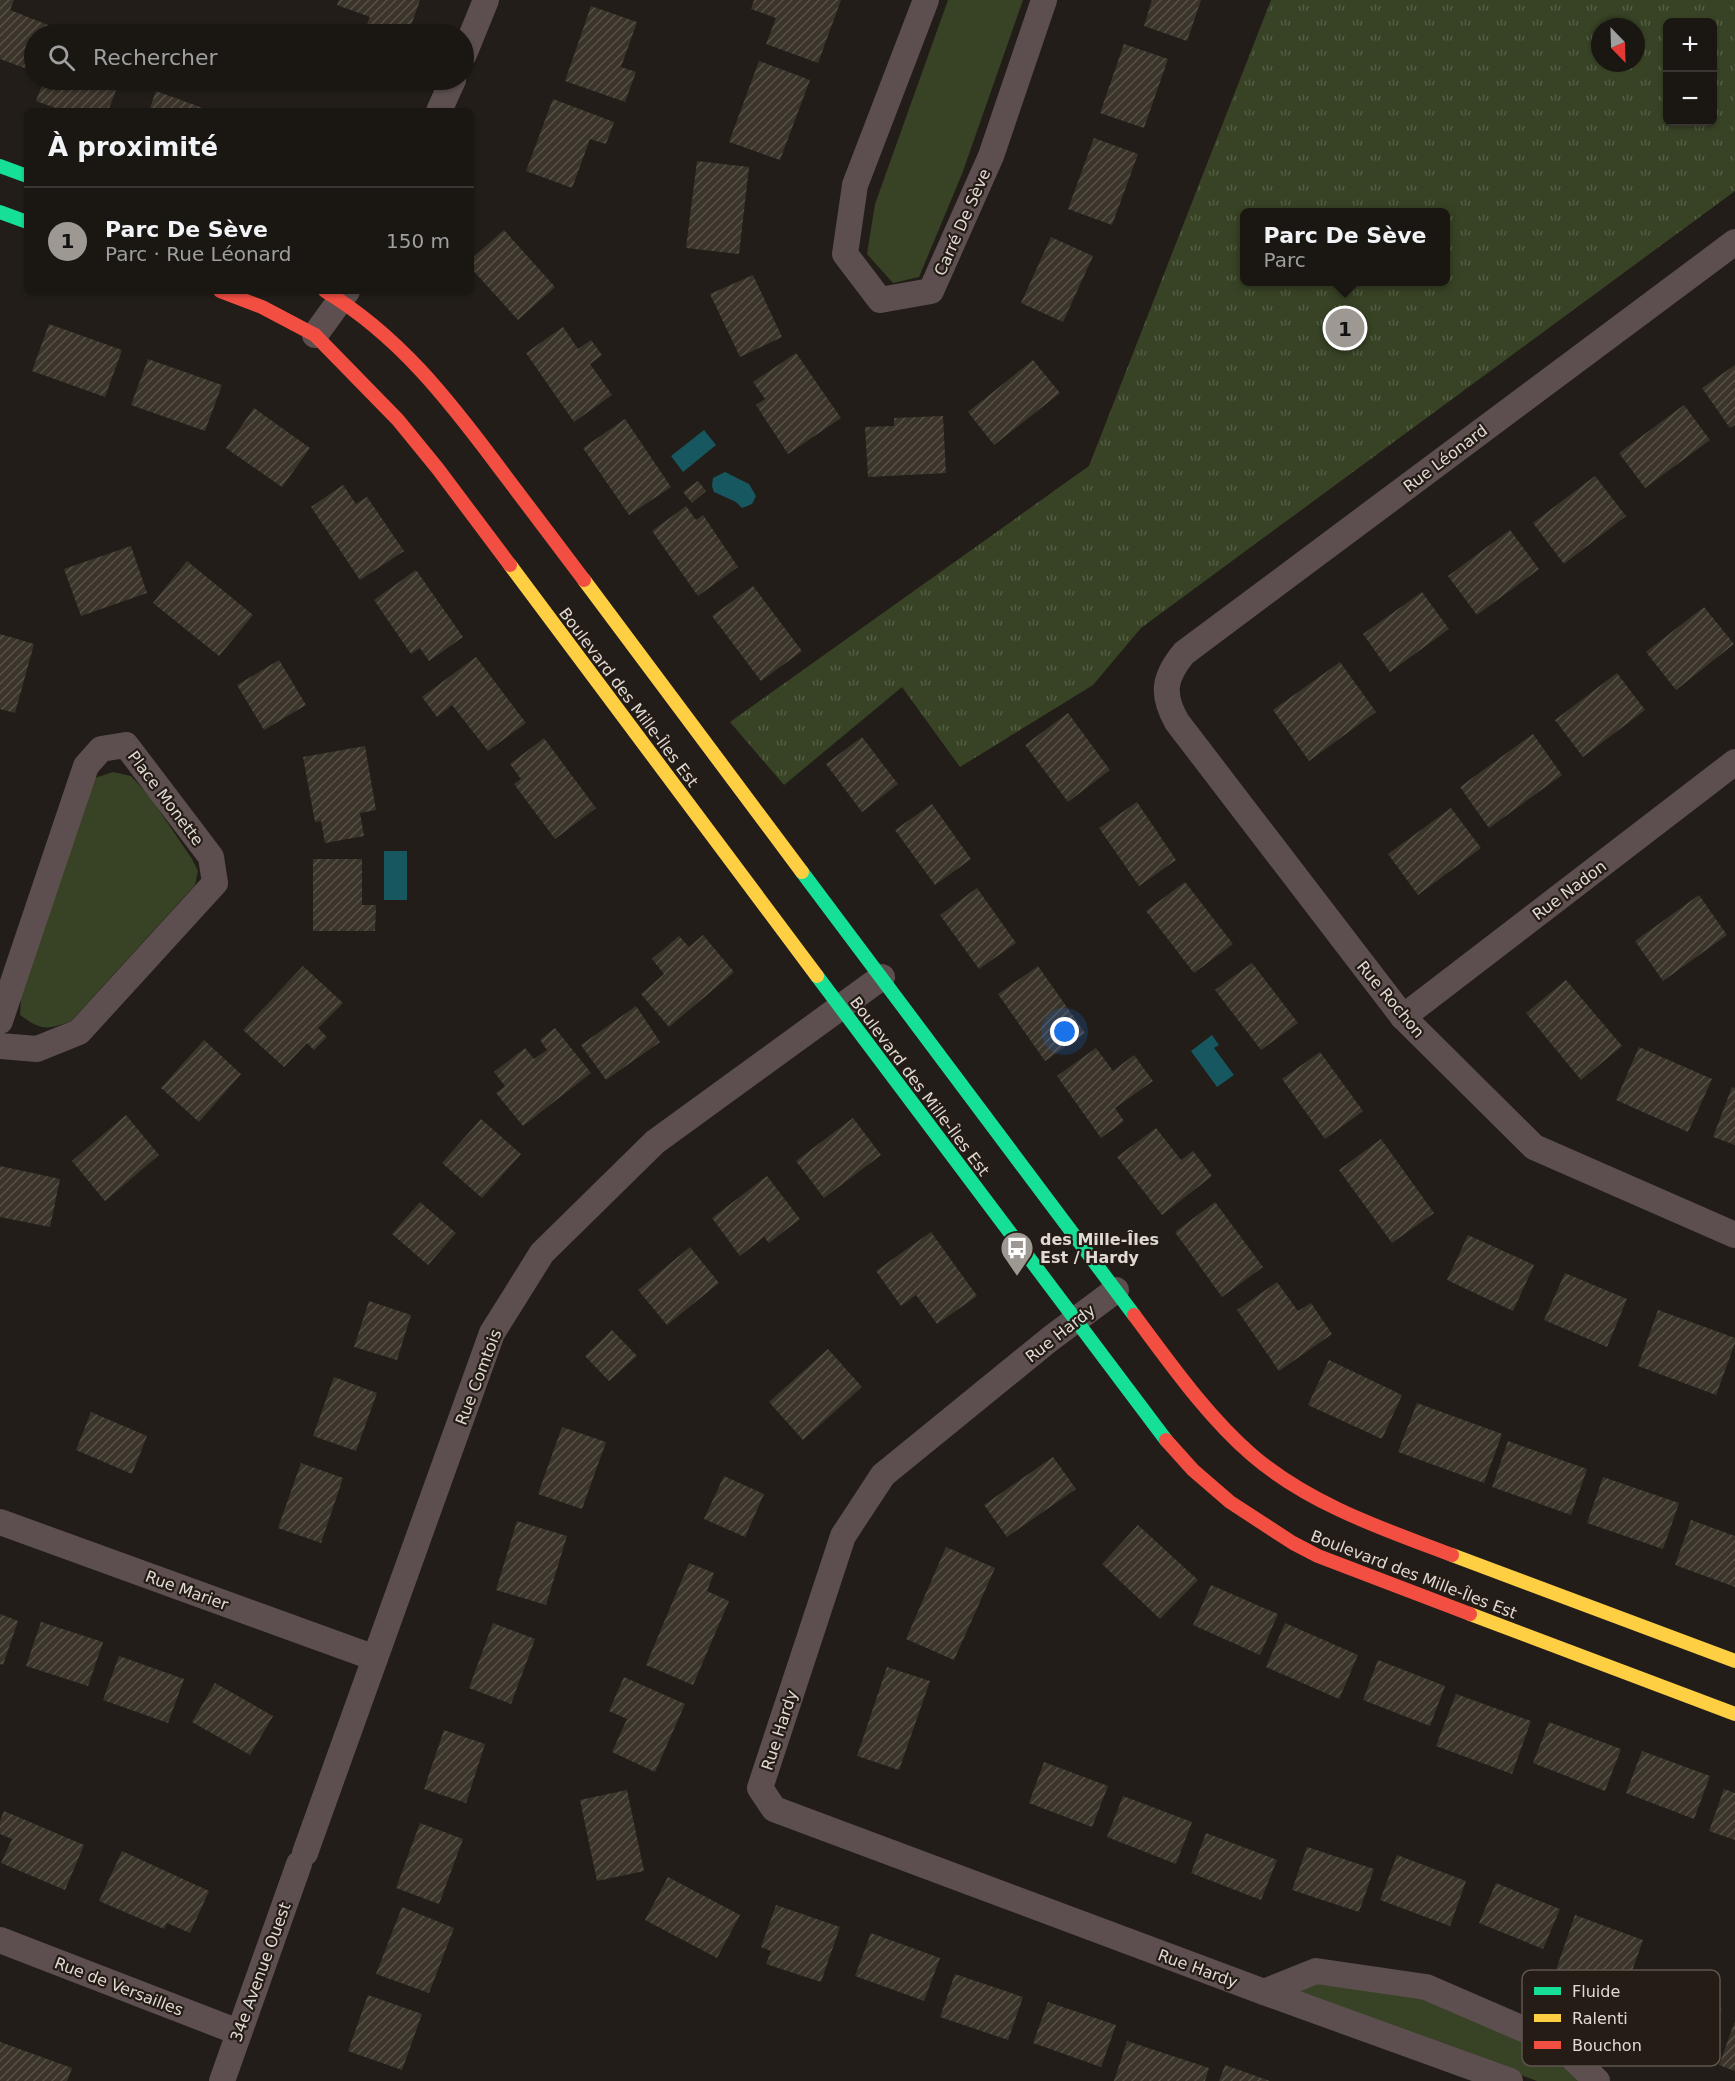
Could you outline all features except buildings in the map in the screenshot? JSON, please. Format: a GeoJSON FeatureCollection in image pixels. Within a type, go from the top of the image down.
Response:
{"type":"FeatureCollection","features":[{"type":"Feature","properties":{"kind":"street"},"geometry":{"type":"LineString","coordinates":[[474,29],[486,0]]}},
{"type":"Feature","properties":{"kind":"street","name":"Carré De Sève"},"geometry":{"type":"LineString","coordinates":[[926,0],[855,185],[845,254],[880,300],[931,291],[991,156],[1044,0]]}},
{"type":"Feature","properties":{"kind":"street"},"geometry":{"type":"LineString","coordinates":[[441,108],[449,90]]}},
{"type":"Feature","properties":{"kind":"street"},"geometry":{"type":"LineString","coordinates":[[0,166],[24,175]]}},
{"type":"Feature","properties":{"kind":"street"},"geometry":{"type":"LineString","coordinates":[[0,212],[24,221]]}},
{"type":"Feature","properties":{"kind":"street","name":"Rue Léonard"},"geometry":{"type":"LineString","coordinates":[[1167,685],[1171,670],[1184,653],[1735,242]]}},
{"type":"Feature","properties":{"kind":"street","name":"Boulevard des Mille-Îles Est"},"geometry":{"type":"LineString","coordinates":[[227,294],[262,308],[315,335],[378,398],[416,441],[1176,1452],[1230,1504],[1273,1533],[1318,1556],[1735,1714]]}},
{"type":"Feature","properties":{"kind":"street"},"geometry":{"type":"LineString","coordinates":[[315,335],[337,294]]}},
{"type":"Feature","properties":{"kind":"street","name":"Boulevard des Mille-Îles Est"},"geometry":{"type":"LineString","coordinates":[[337,294],[401,348],[434,382],[1116,1290],[1222,1427],[1254,1457],[1295,1486],[1360,1519],[1735,1661]]}},
{"type":"Feature","properties":{"kind":"street","name":"Rue Rochon"},"geometry":{"type":"LineString","coordinates":[[1167,685],[1167,701],[1176,722],[1403,1017],[1534,1147],[1735,1235]]}},
{"type":"Feature","properties":{"kind":"street","name":"Place Monette"},"geometry":{"type":"LineString","coordinates":[[0,1021],[86,766],[101,749],[126,745],[211,857],[215,883],[79,1032],[37,1049],[0,1046]]}},
{"type":"Feature","properties":{"kind":"street","name":"Rue Nadon"},"geometry":{"type":"LineString","coordinates":[[1403,1017],[1735,762]]}},
{"type":"Feature","properties":{"kind":"street","name":"Rue Comtois"},"geometry":{"type":"LineString","coordinates":[[302,1858],[492,1334],[542,1253],[655,1142],[882,977]]}},
{"type":"Feature","properties":{"kind":"street","name":"Rue Hardy"},"geometry":{"type":"LineString","coordinates":[[1116,1290],[1075,1320],[884,1475],[843,1536],[759,1788],[774,1809],[1510,2081]]}},
{"type":"Feature","properties":{"kind":"street","name":"Rue Marier"},"geometry":{"type":"LineString","coordinates":[[0,1522],[375,1658]]}},
{"type":"Feature","properties":{"kind":"street","name":"34e Avenue Ouest"},"geometry":{"type":"LineString","coordinates":[[222,2081],[302,1858]]}},
{"type":"Feature","properties":{"kind":"street","name":"Rue de Versailles"},"geometry":{"type":"LineString","coordinates":[[0,1940],[238,2032]]}},
{"type":"Feature","properties":{"kind":"street"},"geometry":{"type":"LineString","coordinates":[[1264,1992],[1316,1971],[1426,1987],[1522,2028]]}},
{"type":"Feature","properties":{"kind":"street"},"geometry":{"type":"LineString","coordinates":[[1581,2066],[1597,2081]]}},
{"type":"Feature","properties":{"kind":"green space"},"geometry":{"type":"Polygon","coordinates":[[[948,0],[1023,0],[962,174],[919,277],[893,283],[867,254],[875,204],[948,0]]]}},
{"type":"Feature","properties":{"kind":"green space"},"geometry":{"type":"Polygon","coordinates":[[[1271,0],[1735,0],[1735,191],[1141,628],[1093,685],[960,767],[902,687],[784,785],[730,722],[1089,466],[1271,0]]]}},
{"type":"Feature","properties":{"kind":"green space"},"geometry":{"type":"Polygon","coordinates":[[[113,772],[131,776],[150,797],[192,859],[198,871],[195,885],[71,1021],[50,1027],[39,1026],[20,1015],[21,998],[95,778],[113,772]]]}},
{"type":"Feature","properties":{"kind":"green space"},"geometry":{"type":"Polygon","coordinates":[[[1317,1982],[1422,1993],[1522,2036],[1522,2066],[1570,2066],[1586,2081],[1537,2081],[1293,1991],[1317,1982]]]}},
{"type":"Feature","properties":{"kind":"water"},"geometry":{"type":"Polygon","coordinates":[[[704,430],[716,445],[683,472],[671,456],[704,430]]]}},
{"type":"Feature","properties":{"kind":"water"},"geometry":{"type":"Polygon","coordinates":[[[725,472],[749,484],[756,496],[752,504],[742,508],[736,502],[714,492],[713,478],[725,472]]]}},
{"type":"Feature","properties":{"kind":"water"},"geometry":{"type":"Polygon","coordinates":[[[384,851],[407,851],[407,900],[384,900],[384,851]]]}},
{"type":"Feature","properties":{"kind":"water"},"geometry":{"type":"Polygon","coordinates":[[[1212,1035],[1219,1045],[1214,1048],[1234,1075],[1217,1087],[1191,1051],[1212,1035]]]}},
{"type":"Feature","properties":{"kind":"traffic: fast"},"geometry":{"type":"LineString","coordinates":[[0,166],[24,175]]}},
{"type":"Feature","properties":{"kind":"traffic: fast"},"geometry":{"type":"LineString","coordinates":[[0,212],[24,221]]}},
{"type":"Feature","properties":{"kind":"traffic: fast"},"geometry":{"type":"LineString","coordinates":[[802,872],[1134,1315]]}},
{"type":"Feature","properties":{"kind":"traffic: fast"},"geometry":{"type":"LineString","coordinates":[[817,976],[1166,1440]]}},
{"type":"Feature","properties":{"kind":"traffic: slow"},"geometry":{"type":"LineString","coordinates":[[510,565],[817,976]]}},
{"type":"Feature","properties":{"kind":"traffic: slow"},"geometry":{"type":"LineString","coordinates":[[584,580],[802,872]]}},
{"type":"Feature","properties":{"kind":"traffic: slow"},"geometry":{"type":"LineString","coordinates":[[1452,1555],[1735,1661]]}},
{"type":"Feature","properties":{"kind":"traffic: slow"},"geometry":{"type":"LineString","coordinates":[[1470,1614],[1735,1714]]}},
{"type":"Feature","properties":{"kind":"traffic: jam"},"geometry":{"type":"LineString","coordinates":[[228,294],[262,307],[315,335],[398,420],[510,565]]}},
{"type":"Feature","properties":{"kind":"traffic: jam"},"geometry":{"type":"LineString","coordinates":[[330,294],[376,327],[441,393],[584,580]]}},
{"type":"Feature","properties":{"kind":"traffic: jam"},"geometry":{"type":"LineString","coordinates":[[1134,1315],[1189,1388],[1219,1423],[1252,1455],[1274,1472],[1298,1488],[1348,1514],[1452,1555]]}},
{"type":"Feature","properties":{"kind":"traffic: jam"},"geometry":{"type":"LineString","coordinates":[[1166,1440],[1193,1470],[1230,1502],[1293,1543],[1318,1556],[1470,1614]]}},
{"type":"Feature","properties":{"kind":"place","name":"Parc De Sève"},"geometry":{"type":"Point","coordinates":[1345,328]}},
{"type":"Feature","properties":{"kind":"place","name":"des Mille-Îles Est / Hardy"},"geometry":{"type":"Point","coordinates":[1017,1277]}}]}
